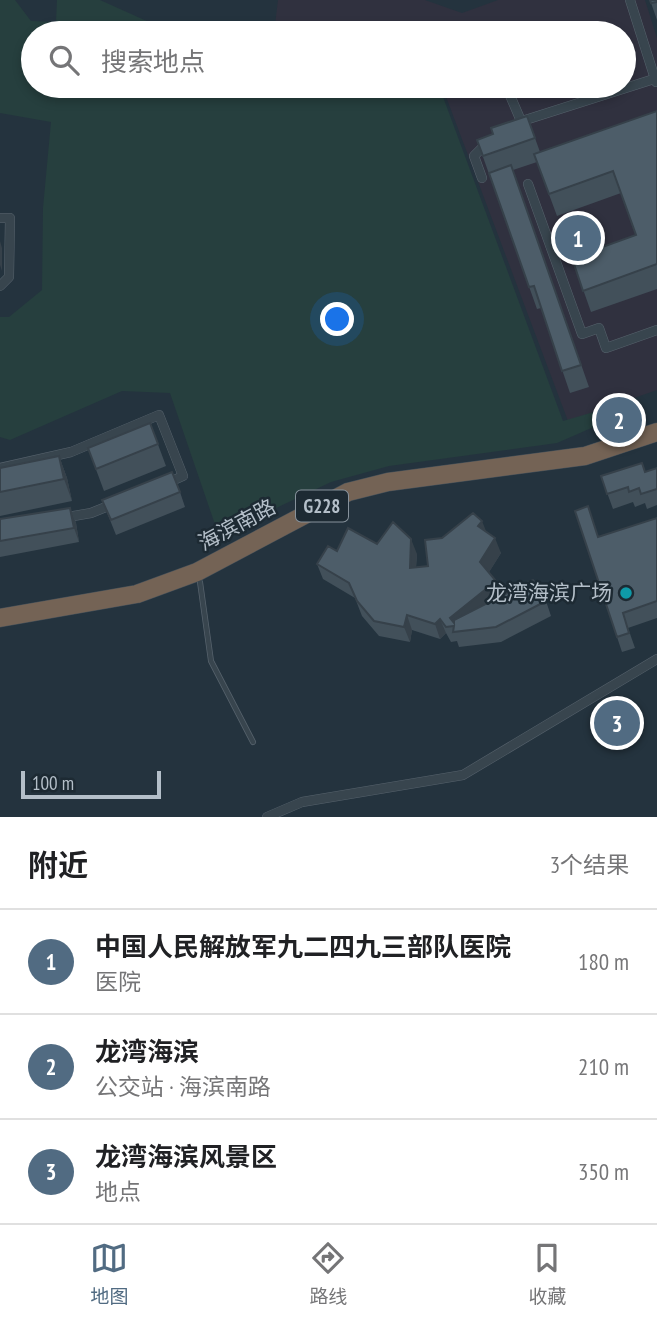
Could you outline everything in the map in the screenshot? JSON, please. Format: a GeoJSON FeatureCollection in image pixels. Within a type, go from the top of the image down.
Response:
{"type":"FeatureCollection","features":[{"type":"Feature","properties":{"kind":"highway","name":"海滨南路"},"geometry":{"type":"LineString","coordinates":[[0,618],[137,594],[197,572],[348,492],[388,482],[585,456],[657,432]]}},
{"type":"Feature","properties":{"kind":"highway","name":"海滨南路"},"geometry":{"type":"LineString","coordinates":[[0,628],[141,602],[200,582],[312,522],[352,503],[390,491],[587,466],[657,443]]}},
{"type":"Feature","properties":{"kind":"street"},"geometry":{"type":"LineString","coordinates":[[629,0],[636,21]]}},
{"type":"Feature","properties":{"kind":"street"},"geometry":{"type":"LineString","coordinates":[[636,22],[655,81],[636,87]]}},
{"type":"Feature","properties":{"kind":"street"},"geometry":{"type":"LineString","coordinates":[[511,98],[521,121]]}},
{"type":"Feature","properties":{"kind":"street"},"geometry":{"type":"LineString","coordinates":[[511,127],[521,121],[598,98]]}},
{"type":"Feature","properties":{"kind":"street"},"geometry":{"type":"LineString","coordinates":[[482,178],[474,156],[481,146],[501,134]]}},
{"type":"Feature","properties":{"kind":"street"},"geometry":{"type":"LineString","coordinates":[[528,184],[582,334],[599,328],[606,348],[657,330]]}},
{"type":"Feature","properties":{"kind":"street"},"geometry":{"type":"LineString","coordinates":[[0,218],[10,218],[9,277],[0,286]]}},
{"type":"Feature","properties":{"kind":"street"},"geometry":{"type":"LineString","coordinates":[[0,468],[71,452],[159,415],[183,476],[160,485]]}},
{"type":"Feature","properties":{"kind":"street"},"geometry":{"type":"LineString","coordinates":[[52,520],[92,513],[126,499]]}},
{"type":"Feature","properties":{"kind":"street"},"geometry":{"type":"LineString","coordinates":[[267,817],[302,802],[463,775],[657,659]]}},
{"type":"Feature","properties":{"kind":"lane"},"geometry":{"type":"LineString","coordinates":[[200,582],[211,661],[253,742]]}},
{"type":"Feature","properties":{"kind":"shaded area"},"geometry":{"type":"Polygon","coordinates":[[[278,0],[425,0],[462,13],[498,0],[645,0],[657,38],[657,390],[568,421],[447,98],[636,98],[636,21],[275,21],[278,0]]]}},
{"type":"Feature","properties":{"kind":"green space"},"geometry":{"type":"Polygon","coordinates":[[[0,0],[15,0],[31,21],[21,21],[21,98],[443,98],[563,421],[621,404],[612,419],[557,443],[389,466],[331,482],[274,509],[221,542],[170,393],[122,391],[10,440],[0,437],[0,317],[9,317],[42,290],[43,208],[51,122],[0,113],[0,0]]]}},
{"type":"Feature","properties":{"kind":"green space"},"geometry":{"type":"Polygon","coordinates":[[[57,0],[100,0],[147,21],[56,21],[57,0]]]}},
{"type":"Feature","properties":{"kind":"building"},"geometry":{"type":"Polygon","coordinates":[[[657,111],[657,264],[583,291],[572,258],[636,235],[613,171],[549,194],[534,154],[657,111]]]}},
{"type":"Feature","properties":{"kind":"building"},"geometry":{"type":"Polygon","coordinates":[[[527,116],[535,138],[483,156],[477,140],[493,134],[491,128],[527,116]]]}},
{"type":"Feature","properties":{"kind":"building"},"geometry":{"type":"Polygon","coordinates":[[[511,165],[581,365],[562,371],[534,286],[529,287],[489,173],[511,165]]]}},
{"type":"Feature","properties":{"kind":"building"},"geometry":{"type":"Polygon","coordinates":[[[150,423],[158,444],[96,469],[88,448],[150,423]]]}},
{"type":"Feature","properties":{"kind":"building"},"geometry":{"type":"Polygon","coordinates":[[[59,456],[64,479],[0,492],[0,468],[59,456]]]}},
{"type":"Feature","properties":{"kind":"building"},"geometry":{"type":"Polygon","coordinates":[[[642,463],[645,472],[657,468],[657,489],[641,494],[639,488],[629,492],[628,487],[607,494],[601,476],[642,463]]]}},
{"type":"Feature","properties":{"kind":"building"},"geometry":{"type":"Polygon","coordinates":[[[172,472],[180,492],[111,520],[102,500],[172,472]]]}},
{"type":"Feature","properties":{"kind":"building"},"geometry":{"type":"Polygon","coordinates":[[[588,506],[598,537],[657,518],[657,601],[623,613],[629,633],[617,637],[575,511],[588,506]]]}},
{"type":"Feature","properties":{"kind":"building"},"geometry":{"type":"Polygon","coordinates":[[[70,508],[74,528],[0,541],[0,519],[70,508]]]}},
{"type":"Feature","properties":{"kind":"building"},"geometry":{"type":"Polygon","coordinates":[[[473,513],[482,521],[478,526],[495,538],[480,562],[496,581],[450,618],[454,623],[454,620],[533,580],[546,601],[496,627],[453,632],[454,626],[446,627],[440,619],[435,624],[407,615],[404,627],[374,621],[357,601],[349,583],[317,564],[328,546],[337,551],[348,528],[377,544],[393,522],[411,539],[410,568],[428,566],[425,540],[442,538],[473,513]]]}},
{"type":"Feature","properties":{"kind":"place","name":"中国人民解放军九二四九三部队医院"},"geometry":{"type":"Point","coordinates":[578,238]}},
{"type":"Feature","properties":{"kind":"place","name":"龙湾海滨"},"geometry":{"type":"Point","coordinates":[619,420]}},
{"type":"Feature","properties":{"kind":"place","name":"龙湾海滨广场"},"geometry":{"type":"Point","coordinates":[626,593]}},
{"type":"Feature","properties":{"kind":"place","name":"龙湾海滨风景区"},"geometry":{"type":"Point","coordinates":[617,723]}}]}
